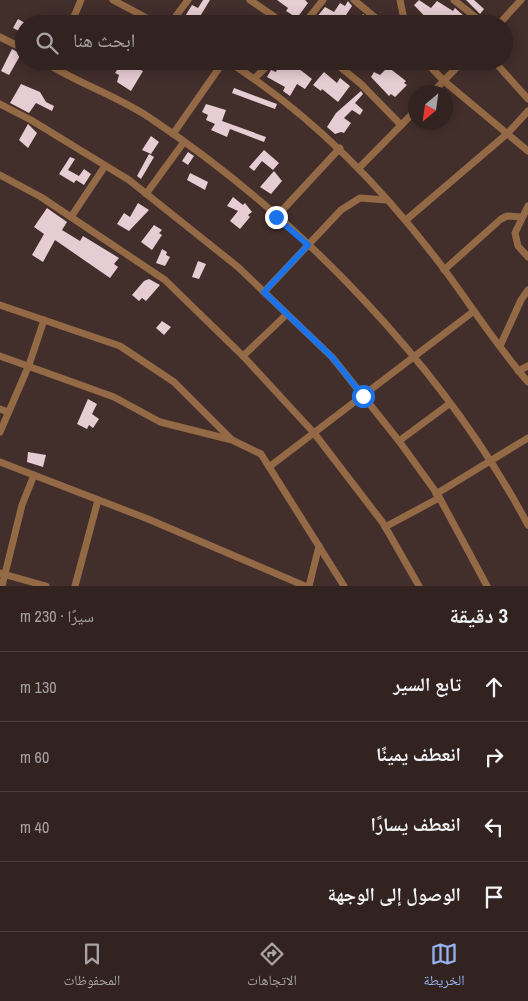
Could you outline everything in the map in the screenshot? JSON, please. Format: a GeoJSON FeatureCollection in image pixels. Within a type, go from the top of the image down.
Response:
{"type":"FeatureCollection","features":[{"type":"Feature","properties":{"kind":"street"},"geometry":{"type":"LineString","coordinates":[[75,15],[81,0]]}},
{"type":"Feature","properties":{"kind":"street"},"geometry":{"type":"LineString","coordinates":[[113,0],[141,15]]}},
{"type":"Feature","properties":{"kind":"street"},"geometry":{"type":"LineString","coordinates":[[177,15],[188,0]]}},
{"type":"Feature","properties":{"kind":"street"},"geometry":{"type":"LineString","coordinates":[[250,0],[272,15]]}},
{"type":"Feature","properties":{"kind":"street"},"geometry":{"type":"LineString","coordinates":[[311,15],[323,0]]}},
{"type":"Feature","properties":{"kind":"street"},"geometry":{"type":"LineString","coordinates":[[354,0],[372,15]]}},
{"type":"Feature","properties":{"kind":"street"},"geometry":{"type":"LineString","coordinates":[[400,0],[403,15]]}},
{"type":"Feature","properties":{"kind":"street"},"geometry":{"type":"LineString","coordinates":[[454,0],[473,15]]}},
{"type":"Feature","properties":{"kind":"street"},"geometry":{"type":"LineString","coordinates":[[507,15],[521,0]]}},
{"type":"Feature","properties":{"kind":"street"},"geometry":{"type":"LineString","coordinates":[[0,37],[15,44]]}},
{"type":"Feature","properties":{"kind":"street"},"geometry":{"type":"LineString","coordinates":[[65,70],[133,106],[173,134],[242,187],[308,245],[384,320],[491,461],[528,525]]}},
{"type":"Feature","properties":{"kind":"street"},"geometry":{"type":"LineString","coordinates":[[173,134],[219,70]]}},
{"type":"Feature","properties":{"kind":"street"},"geometry":{"type":"LineString","coordinates":[[241,70],[255,78],[340,148],[359,168],[406,220],[528,382]]}},
{"type":"Feature","properties":{"kind":"street"},"geometry":{"type":"LineString","coordinates":[[255,78],[263,70]]}},
{"type":"Feature","properties":{"kind":"street"},"geometry":{"type":"LineString","coordinates":[[344,70],[361,84],[401,125]]}},
{"type":"Feature","properties":{"kind":"street"},"geometry":{"type":"LineString","coordinates":[[434,70],[444,81],[528,150]]}},
{"type":"Feature","properties":{"kind":"street"},"geometry":{"type":"LineString","coordinates":[[440,85],[454,70]]}},
{"type":"Feature","properties":{"kind":"street"},"geometry":{"type":"LineString","coordinates":[[502,70],[528,99]]}},
{"type":"Feature","properties":{"kind":"street"},"geometry":{"type":"LineString","coordinates":[[0,104],[31,120],[146,194],[238,267],[332,357],[399,440],[438,496],[487,586]]}},
{"type":"Feature","properties":{"kind":"street"},"geometry":{"type":"LineString","coordinates":[[406,220],[508,132],[528,111]]}},
{"type":"Feature","properties":{"kind":"street"},"geometry":{"type":"LineString","coordinates":[[359,168],[408,118]]}},
{"type":"Feature","properties":{"kind":"street"},"geometry":{"type":"LineString","coordinates":[[146,194],[184,142]]}},
{"type":"Feature","properties":{"kind":"street"},"geometry":{"type":"LineString","coordinates":[[276,217],[340,148]]}},
{"type":"Feature","properties":{"kind":"street"},"geometry":{"type":"LineString","coordinates":[[71,217],[105,166]]}},
{"type":"Feature","properties":{"kind":"street"},"geometry":{"type":"LineString","coordinates":[[0,174],[41,197],[165,280],[243,356],[314,433],[385,527],[419,586]]}},
{"type":"Feature","properties":{"kind":"street"},"geometry":{"type":"LineString","coordinates":[[264,292],[340,210],[360,198],[386,200]]}},
{"type":"Feature","properties":{"kind":"street"},"geometry":{"type":"LineString","coordinates":[[528,206],[521,217],[515,233],[518,246],[528,257]]}},
{"type":"Feature","properties":{"kind":"street"},"geometry":{"type":"LineString","coordinates":[[444,270],[501,219],[507,216],[521,217]]}},
{"type":"Feature","properties":{"kind":"street"},"geometry":{"type":"LineString","coordinates":[[500,346],[521,300],[528,290]]}},
{"type":"Feature","properties":{"kind":"street"},"geometry":{"type":"LineString","coordinates":[[0,305],[120,346],[174,382],[232,440]]}},
{"type":"Feature","properties":{"kind":"street"},"geometry":{"type":"LineString","coordinates":[[269,466],[474,311]]}},
{"type":"Feature","properties":{"kind":"street"},"geometry":{"type":"LineString","coordinates":[[243,356],[286,314]]}},
{"type":"Feature","properties":{"kind":"street"},"geometry":{"type":"LineString","coordinates":[[0,432],[29,365],[44,320]]}},
{"type":"Feature","properties":{"kind":"street"},"geometry":{"type":"LineString","coordinates":[[0,356],[114,397],[160,422],[232,440],[261,454],[344,586]]}},
{"type":"Feature","properties":{"kind":"street"},"geometry":{"type":"LineString","coordinates":[[518,371],[528,366]]}},
{"type":"Feature","properties":{"kind":"street"},"geometry":{"type":"LineString","coordinates":[[399,440],[449,404]]}},
{"type":"Feature","properties":{"kind":"street"},"geometry":{"type":"LineString","coordinates":[[0,409],[8,412]]}},
{"type":"Feature","properties":{"kind":"street"},"geometry":{"type":"LineString","coordinates":[[385,527],[438,496],[528,438]]}},
{"type":"Feature","properties":{"kind":"street"},"geometry":{"type":"LineString","coordinates":[[0,462],[245,559],[307,586],[319,546]]}},
{"type":"Feature","properties":{"kind":"street"},"geometry":{"type":"LineString","coordinates":[[2,586],[3,573],[22,505],[34,475]]}},
{"type":"Feature","properties":{"kind":"street"},"geometry":{"type":"LineString","coordinates":[[75,586],[98,500]]}},
{"type":"Feature","properties":{"kind":"street"},"geometry":{"type":"LineString","coordinates":[[3,573],[46,586]]}},
{"type":"Feature","properties":{"kind":"building"},"geometry":{"type":"Polygon","coordinates":[[[203,0],[210,0],[201,15],[186,15],[192,5],[198,8],[203,0]]]}},
{"type":"Feature","properties":{"kind":"building"},"geometry":{"type":"Polygon","coordinates":[[[277,0],[305,0],[308,3],[299,15],[292,15],[286,11],[288,8],[277,0]]]}},
{"type":"Feature","properties":{"kind":"building"},"geometry":{"type":"Polygon","coordinates":[[[419,0],[431,8],[437,1],[453,11],[455,8],[463,15],[423,15],[414,5],[419,0]]]}},
{"type":"Feature","properties":{"kind":"building"},"geometry":{"type":"Polygon","coordinates":[[[466,0],[474,0],[484,9],[480,14],[466,0]]]}},
{"type":"Feature","properties":{"kind":"building"},"geometry":{"type":"Polygon","coordinates":[[[348,1],[352,6],[346,15],[318,15],[325,7],[334,12],[340,3],[345,6],[348,1]]]}},
{"type":"Feature","properties":{"kind":"building"},"geometry":{"type":"Polygon","coordinates":[[[12,49],[15,51],[15,64],[9,75],[1,71],[12,49]]]}},
{"type":"Feature","properties":{"kind":"building"},"geometry":{"type":"Polygon","coordinates":[[[117,70],[143,71],[131,91],[117,82],[119,75],[115,73],[117,70]]]}},
{"type":"Feature","properties":{"kind":"building"},"geometry":{"type":"Polygon","coordinates":[[[271,70],[276,72],[277,70],[300,70],[312,79],[305,89],[297,84],[290,96],[283,91],[285,87],[267,77],[271,70]]]}},
{"type":"Feature","properties":{"kind":"building"},"geometry":{"type":"Polygon","coordinates":[[[385,70],[392,70],[406,81],[404,83],[407,85],[395,97],[391,94],[389,96],[371,77],[374,72],[380,75],[385,70]]]}},
{"type":"Feature","properties":{"kind":"building"},"geometry":{"type":"Polygon","coordinates":[[[324,72],[337,83],[340,78],[350,86],[338,102],[322,89],[321,91],[313,85],[324,72]]]}},
{"type":"Feature","properties":{"kind":"building"},"geometry":{"type":"Polygon","coordinates":[[[21,84],[40,92],[46,102],[54,106],[52,111],[36,103],[29,113],[10,103],[21,84]]]}},
{"type":"Feature","properties":{"kind":"building"},"geometry":{"type":"Polygon","coordinates":[[[234,88],[277,104],[275,109],[232,93],[234,88]]]}},
{"type":"Feature","properties":{"kind":"building"},"geometry":{"type":"Polygon","coordinates":[[[361,91],[363,94],[355,103],[363,110],[360,115],[352,110],[344,118],[351,123],[344,133],[335,134],[327,127],[336,113],[361,91]]]}},
{"type":"Feature","properties":{"kind":"building"},"geometry":{"type":"Polygon","coordinates":[[[206,104],[226,110],[222,121],[266,137],[264,142],[230,129],[227,137],[211,130],[215,124],[206,120],[208,115],[202,112],[206,104]]]}},
{"type":"Feature","properties":{"kind":"building"},"geometry":{"type":"Polygon","coordinates":[[[28,124],[37,133],[28,148],[19,140],[28,124]]]}},
{"type":"Feature","properties":{"kind":"building"},"geometry":{"type":"Polygon","coordinates":[[[151,136],[159,142],[151,154],[142,150],[151,136]]]}},
{"type":"Feature","properties":{"kind":"building"},"geometry":{"type":"Polygon","coordinates":[[[264,150],[279,163],[273,170],[262,161],[254,171],[249,167],[264,150]]]}},
{"type":"Feature","properties":{"kind":"building"},"geometry":{"type":"Polygon","coordinates":[[[188,152],[194,156],[188,165],[182,161],[188,152]]]}},
{"type":"Feature","properties":{"kind":"building"},"geometry":{"type":"Polygon","coordinates":[[[149,154],[154,157],[141,179],[137,176],[149,154]]]}},
{"type":"Feature","properties":{"kind":"building"},"geometry":{"type":"Polygon","coordinates":[[[70,157],[75,159],[68,170],[79,176],[84,169],[91,174],[84,185],[76,180],[74,183],[59,174],[70,157]]]}},
{"type":"Feature","properties":{"kind":"building"},"geometry":{"type":"Polygon","coordinates":[[[274,171],[282,181],[271,194],[260,187],[274,171]]]}},
{"type":"Feature","properties":{"kind":"building"},"geometry":{"type":"Polygon","coordinates":[[[190,173],[208,182],[205,190],[187,180],[190,173]]]}},
{"type":"Feature","properties":{"kind":"building"},"geometry":{"type":"Polygon","coordinates":[[[233,197],[243,205],[245,203],[252,212],[248,215],[250,217],[240,229],[230,221],[238,211],[227,206],[233,197]]]}},
{"type":"Feature","properties":{"kind":"building"},"geometry":{"type":"Polygon","coordinates":[[[138,203],[149,210],[129,231],[117,224],[124,213],[130,217],[138,203]]]}},
{"type":"Feature","properties":{"kind":"building"},"geometry":{"type":"Polygon","coordinates":[[[47,208],[67,222],[62,230],[80,241],[83,236],[119,258],[114,264],[118,267],[110,278],[55,240],[43,262],[32,255],[44,234],[34,227],[47,208]]]}},
{"type":"Feature","properties":{"kind":"building"},"geometry":{"type":"Polygon","coordinates":[[[154,225],[162,230],[159,233],[162,235],[152,250],[141,242],[154,225]]]}},
{"type":"Feature","properties":{"kind":"building"},"geometry":{"type":"Polygon","coordinates":[[[162,249],[170,257],[165,266],[156,263],[162,249]]]}},
{"type":"Feature","properties":{"kind":"building"},"geometry":{"type":"Polygon","coordinates":[[[198,261],[206,264],[199,279],[192,277],[198,261]]]}},
{"type":"Feature","properties":{"kind":"building"},"geometry":{"type":"Polygon","coordinates":[[[149,279],[160,285],[146,301],[142,298],[139,301],[132,295],[144,281],[149,279]]]}},
{"type":"Feature","properties":{"kind":"building"},"geometry":{"type":"Polygon","coordinates":[[[162,321],[171,327],[164,335],[156,328],[162,321]]]}},
{"type":"Feature","properties":{"kind":"building"},"geometry":{"type":"Polygon","coordinates":[[[88,399],[97,404],[92,414],[99,419],[93,428],[89,425],[87,429],[77,424],[88,399]]]}},
{"type":"Feature","properties":{"kind":"building"},"geometry":{"type":"Polygon","coordinates":[[[28,452],[46,455],[43,467],[27,462],[28,452]]]}},
{"type":"Feature","properties":{"kind":"route"},"geometry":{"type":"LineString","coordinates":[[276,217],[308,245],[264,292],[332,357],[363,396]]}}]}
